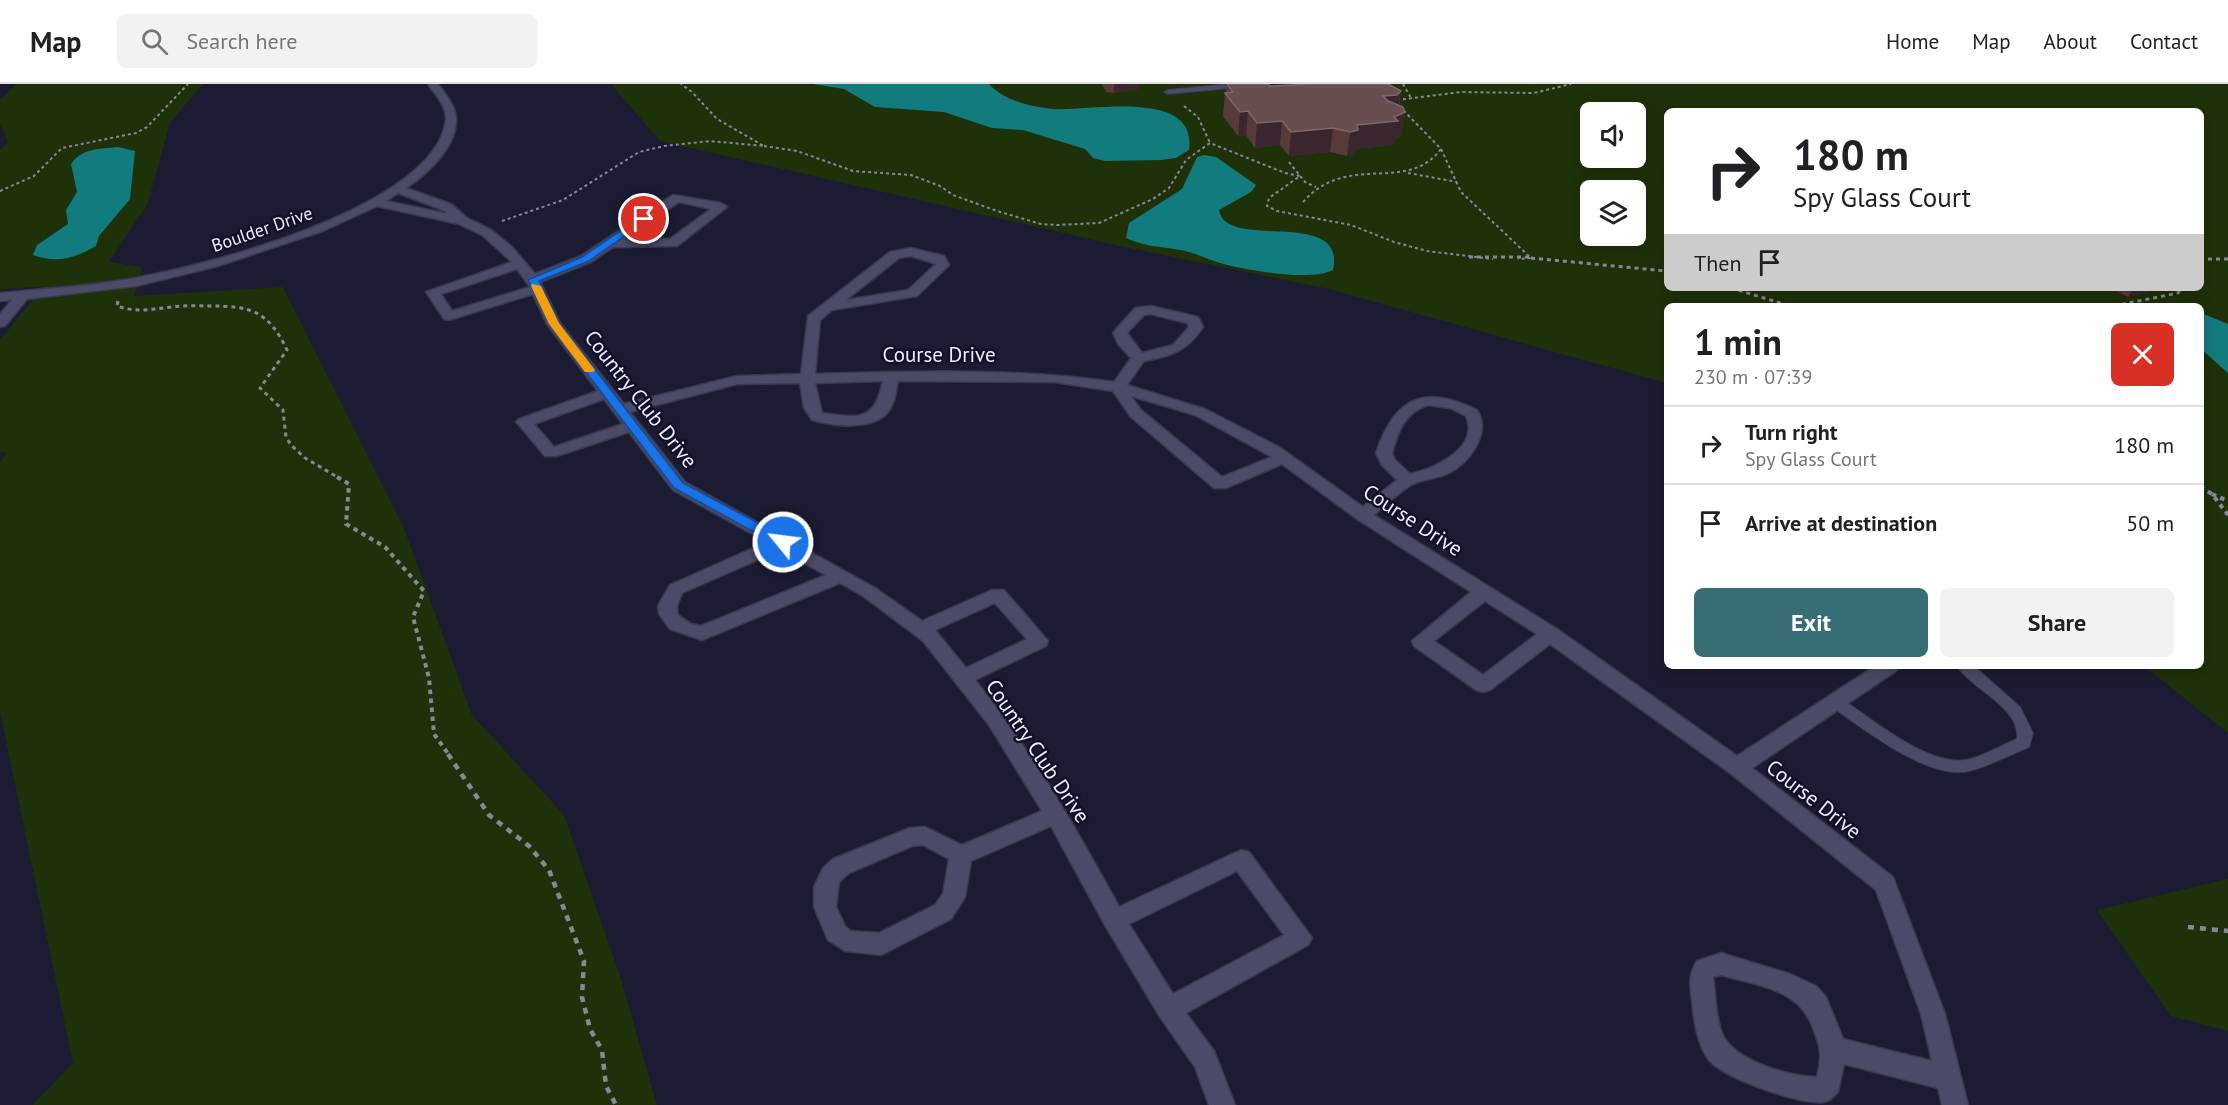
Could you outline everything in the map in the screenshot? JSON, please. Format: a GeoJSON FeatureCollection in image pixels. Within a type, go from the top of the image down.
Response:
{"type":"FeatureCollection","features":[{"type":"Feature","properties":{"kind":"street","name":"Boulder Drive"},"geometry":{"type":"LineString","coordinates":[[0,297],[133,282],[224,262],[308,233],[375,202],[397,189],[429,164],[449,135],[451,114],[434,84]]}},
{"type":"Feature","properties":{"kind":"street","name":"Country Club Drive"},"geometry":{"type":"LineString","coordinates":[[397,189],[447,207],[508,250],[535,285],[554,324],[679,486],[841,576],[930,636],[996,720],[1073,843],[1114,921],[1169,1009],[1205,1060],[1222,1105]]}},
{"type":"Feature","properties":{"kind":"street"},"geometry":{"type":"LineString","coordinates":[[520,264],[433,292],[449,316],[535,285],[586,259],[677,198],[721,207],[673,243],[610,243]]}},
{"type":"Feature","properties":{"kind":"street","name":"Country Club Drive"},"geometry":{"type":"LineString","coordinates":[[375,202],[471,224]]}},
{"type":"Feature","properties":{"kind":"street"},"geometry":{"type":"LineString","coordinates":[[829,307],[912,293],[943,265],[939,259],[931,255],[911,252],[895,255],[829,307],[813,320],[808,376],[810,409],[817,417],[843,419],[872,417],[883,408],[892,376]]}},
{"type":"Feature","properties":{"kind":"street"},"geometry":{"type":"LineString","coordinates":[[0,324],[23,295]]}},
{"type":"Feature","properties":{"kind":"street"},"geometry":{"type":"LineString","coordinates":[[1139,358],[1123,341],[1120,333],[1140,311],[1151,310],[1193,320],[1196,327],[1185,345],[1173,351],[1139,358],[1118,387],[1135,412],[1220,484],[1283,458]]}},
{"type":"Feature","properties":{"kind":"street","name":"Course Drive"},"geometry":{"type":"LineString","coordinates":[[619,410],[737,380],[808,376],[892,376],[1055,378],[1118,387],[1200,412],[1283,458],[1363,515],[1551,634],[1737,767],[1885,884],[1933,1014],[1955,1105]]}},
{"type":"Feature","properties":{"kind":"street"},"geometry":{"type":"LineString","coordinates":[[606,393],[525,422],[551,453],[631,426]]}},
{"type":"Feature","properties":{"kind":"street"},"geometry":{"type":"LineString","coordinates":[[1363,515],[1407,480],[1436,473],[1454,462],[1476,432],[1476,423],[1472,414],[1442,401],[1432,400],[1418,402],[1404,410],[1384,453],[1388,462],[1407,480]]}},
{"type":"Feature","properties":{"kind":"street"},"geometry":{"type":"LineString","coordinates":[[783,542],[676,589],[670,597],[668,606],[672,621],[681,630],[702,633],[841,576]]}},
{"type":"Feature","properties":{"kind":"street"},"geometry":{"type":"LineString","coordinates":[[1484,592],[1421,641],[1484,685],[1551,634]]}},
{"type":"Feature","properties":{"kind":"street"},"geometry":{"type":"LineString","coordinates":[[920,629],[998,594],[1039,641],[961,678]]}},
{"type":"Feature","properties":{"kind":"street"},"geometry":{"type":"LineString","coordinates":[[1737,767],[1838,703],[1885,669]]}},
{"type":"Feature","properties":{"kind":"street"},"geometry":{"type":"LineString","coordinates":[[961,855],[1054,815]]}},
{"type":"Feature","properties":{"kind":"street"},"geometry":{"type":"LineString","coordinates":[[925,836],[961,855],[954,897],[943,912],[881,944],[845,941],[836,933],[825,907],[825,887],[831,875],[841,866],[910,837],[925,836]]}},
{"type":"Feature","properties":{"kind":"street"},"geometry":{"type":"LineString","coordinates":[[1114,921],[1240,859],[1300,938],[1169,1009]]}},
{"type":"Feature","properties":{"kind":"street"},"geometry":{"type":"LineString","coordinates":[[1722,964],[1790,986],[1807,994],[1818,1005],[1834,1049],[1829,1083],[1822,1090],[1811,1090],[1735,1067],[1722,1056],[1710,1036],[1701,976],[1705,969],[1722,964]]}},
{"type":"Feature","properties":{"kind":"street"},"geometry":{"type":"LineString","coordinates":[[1834,1049],[1949,1078]]}},
{"type":"Feature","properties":{"kind":"lane"},"geometry":{"type":"LineString","coordinates":[[1168,92],[1253,84],[1261,93]]}},
{"type":"Feature","properties":{"kind":"lane"},"geometry":{"type":"LineString","coordinates":[[1838,703],[1914,752],[1956,766],[1966,766],[2024,743],[2027,736],[2025,727],[2013,709],[1967,669]]}},
{"type":"Feature","properties":{"kind":"path"},"geometry":{"type":"LineString","coordinates":[[0,190],[34,176],[62,148],[72,144],[136,133],[147,128],[188,84]]}},
{"type":"Feature","properties":{"kind":"path"},"geometry":{"type":"LineString","coordinates":[[681,84],[695,92],[704,107],[715,117],[764,146]]}},
{"type":"Feature","properties":{"kind":"path"},"geometry":{"type":"LineString","coordinates":[[1403,84],[1410,98]]}},
{"type":"Feature","properties":{"kind":"path"},"geometry":{"type":"LineString","coordinates":[[1530,258],[1461,192],[1440,150],[1394,101],[1469,92],[1500,94],[1542,91],[1571,84]]}},
{"type":"Feature","properties":{"kind":"path"},"geometry":{"type":"LineString","coordinates":[[1177,104],[1193,111],[1210,143],[1285,173],[1300,176]]}},
{"type":"Feature","properties":{"kind":"path"},"geometry":{"type":"LineString","coordinates":[[471,224],[563,200],[639,152],[664,146],[710,141],[797,151],[854,171],[911,175],[988,208],[1021,219],[1057,225],[1100,223],[1137,208],[1169,188],[1186,160],[1210,143]]}},
{"type":"Feature","properties":{"kind":"path"},"geometry":{"type":"LineString","coordinates":[[1407,172],[1432,162],[1440,150]]}},
{"type":"Feature","properties":{"kind":"path"},"geometry":{"type":"LineString","coordinates":[[1289,162],[1305,182],[1316,187]]}},
{"type":"Feature","properties":{"kind":"path"},"geometry":{"type":"LineString","coordinates":[[1303,202],[1310,190],[1349,174],[1407,172],[1457,182]]}},
{"type":"Feature","properties":{"kind":"path"},"geometry":{"type":"LineString","coordinates":[[1285,173],[1291,183]]}},
{"type":"Feature","properties":{"kind":"path"},"geometry":{"type":"LineString","coordinates":[[1300,176],[1269,198],[1267,206],[1293,218],[1329,220],[1352,225],[1392,241],[1431,252],[1530,258],[1664,271]]}},
{"type":"Feature","properties":{"kind":"path"},"geometry":{"type":"LineString","coordinates":[[2204,259],[2228,259]]}},
{"type":"Feature","properties":{"kind":"path"},"geometry":{"type":"LineString","coordinates":[[1741,291],[1783,303]]}},
{"type":"Feature","properties":{"kind":"path"},"geometry":{"type":"LineString","coordinates":[[2130,303],[2168,296],[2179,291]]}},
{"type":"Feature","properties":{"kind":"path"},"geometry":{"type":"LineString","coordinates":[[119,298],[117,306],[130,311],[175,306],[241,306],[250,309],[275,327],[281,336],[287,350],[260,388],[264,397],[280,407],[285,414],[285,435],[292,448],[349,484],[346,524],[357,535],[376,541],[396,557],[424,591],[421,604],[412,617],[429,678],[434,734],[489,815],[529,846],[549,870],[584,961],[582,997],[590,1029],[602,1050],[606,1086],[616,1105]]}},
{"type":"Feature","properties":{"kind":"path"},"geometry":{"type":"LineString","coordinates":[[2204,489],[2228,501]]}},
{"type":"Feature","properties":{"kind":"path"},"geometry":{"type":"LineString","coordinates":[[2212,494],[2228,515]]}},
{"type":"Feature","properties":{"kind":"path"},"geometry":{"type":"LineString","coordinates":[[2188,927],[2228,931]]}},
{"type":"Feature","properties":{"kind":"shaded area"},"geometry":{"type":"Polygon","coordinates":[[[17,84],[203,84],[170,123],[148,203],[109,262],[142,267],[134,296],[283,287],[404,528],[472,715],[564,815],[621,979],[657,1105],[32,1105],[73,1063],[0,712],[0,462],[7,453],[0,452],[0,340],[44,286],[0,290],[0,150],[8,142],[0,124],[0,100],[17,84]]]}},
{"type":"Feature","properties":{"kind":"shaded area"},"geometry":{"type":"Polygon","coordinates":[[[611,84],[2228,84],[2228,733],[2148,669],[2204,669],[2204,303],[1664,303],[1664,382],[1329,289],[1124,247],[660,141],[611,84]]]}},
{"type":"Feature","properties":{"kind":"shaded area"},"geometry":{"type":"Polygon","coordinates":[[[813,84],[989,84],[1010,98],[1044,108],[1137,107],[1159,110],[1176,117],[1187,130],[1189,150],[1176,158],[1161,160],[1105,161],[1093,158],[1085,149],[1023,130],[992,128],[944,112],[875,107],[844,89],[813,84]]]}},
{"type":"Feature","properties":{"kind":"shaded area"},"geometry":{"type":"Polygon","coordinates":[[[118,147],[135,151],[130,199],[99,236],[96,246],[81,254],[66,258],[50,259],[33,255],[37,245],[68,224],[66,210],[77,192],[71,164],[86,152],[118,147]]]}},
{"type":"Feature","properties":{"kind":"shaded area"},"geometry":{"type":"Polygon","coordinates":[[[1204,155],[1216,157],[1256,185],[1251,192],[1219,210],[1226,222],[1241,228],[1305,234],[1322,240],[1332,251],[1333,270],[1310,275],[1261,271],[1231,266],[1185,251],[1146,245],[1126,238],[1129,223],[1182,189],[1197,157],[1204,155]]]}},
{"type":"Feature","properties":{"kind":"shaded area"},"geometry":{"type":"Polygon","coordinates":[[[2204,314],[2228,324],[2228,373],[2204,352],[2204,314]]]}},
{"type":"Feature","properties":{"kind":"shaded area"},"geometry":{"type":"Polygon","coordinates":[[[2228,879],[2228,1031],[2171,1016],[2097,910],[2228,879]]]}},
{"type":"Feature","properties":{"kind":"building"},"geometry":{"type":"Polygon","coordinates":[[[1227,84],[1268,84],[1270,86],[1388,84],[1401,91],[1397,95],[1383,96],[1388,101],[1403,107],[1405,112],[1394,117],[1398,121],[1357,125],[1358,130],[1350,132],[1333,128],[1291,132],[1282,121],[1257,123],[1248,111],[1240,112],[1225,93],[1233,92],[1227,84]]]}},
{"type":"Feature","properties":{"kind":"slow traffic"},"geometry":{"type":"LineString","coordinates":[[536,286],[554,324],[589,370]]}},
{"type":"Feature","properties":{"kind":"route"},"geometry":{"type":"LineString","coordinates":[[644,219],[586,259],[533,280],[554,324],[679,486],[783,542]]}}]}
